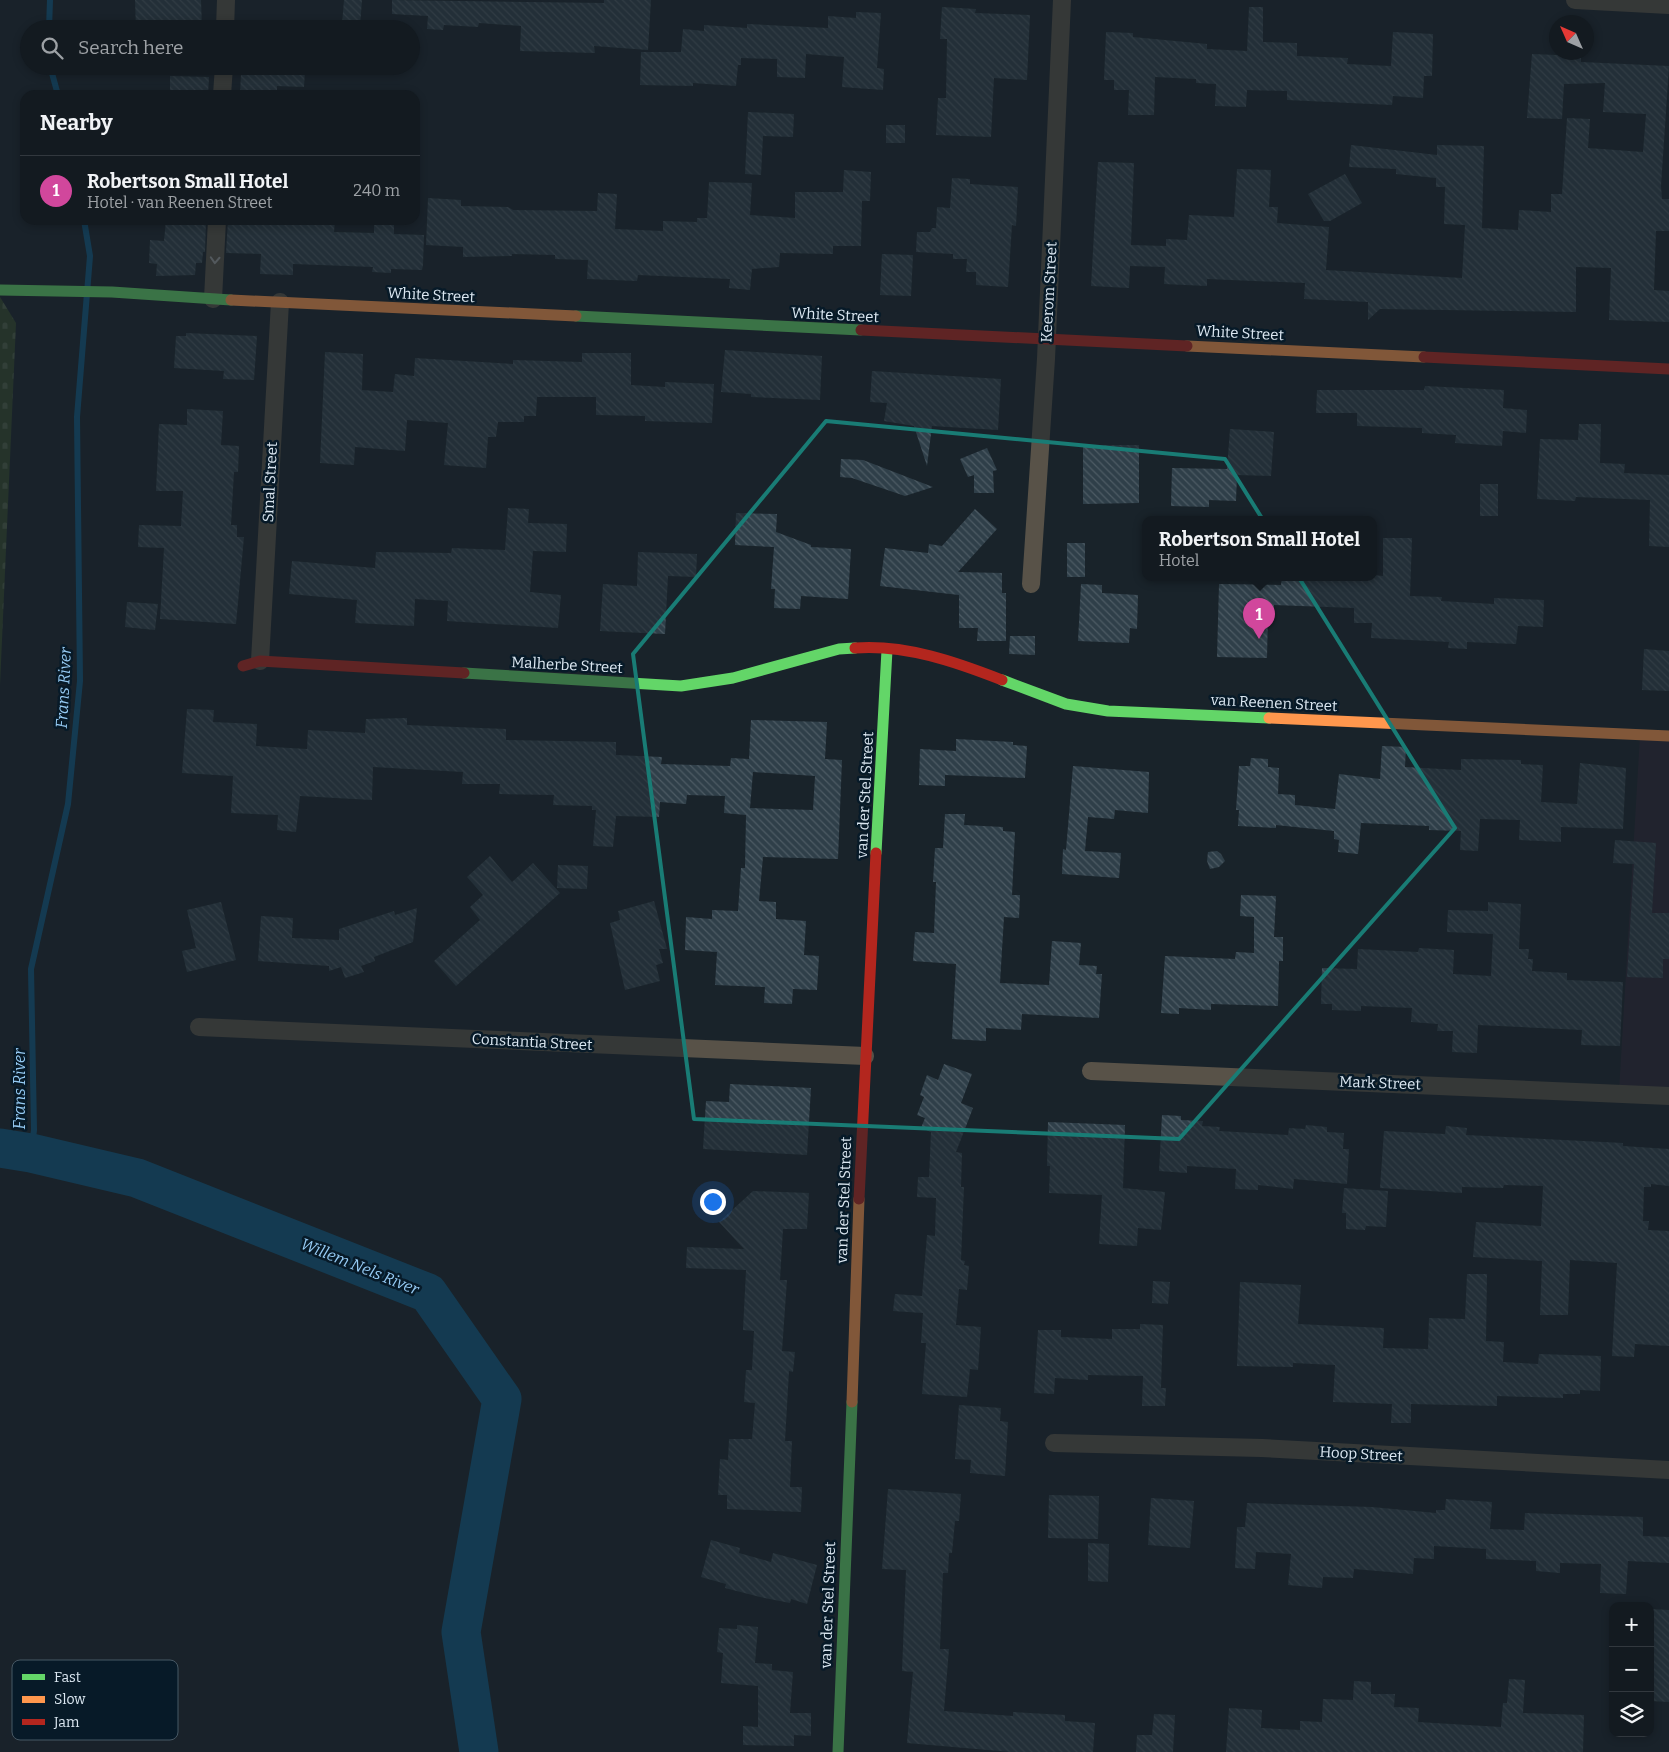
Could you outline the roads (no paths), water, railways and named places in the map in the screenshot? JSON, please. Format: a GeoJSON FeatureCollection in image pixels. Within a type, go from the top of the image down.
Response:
{"type":"FeatureCollection","features":[{"type":"Feature","properties":{"kind":"street"},"geometry":{"type":"LineString","coordinates":[[225,20],[226,0]]}},
{"type":"Feature","properties":{"kind":"street","name":"Keerom Street"},"geometry":{"type":"LineString","coordinates":[[1031,584],[1046,340],[1062,0]]}},
{"type":"Feature","properties":{"kind":"street"},"geometry":{"type":"LineString","coordinates":[[1575,0],[1669,5]]}},
{"type":"Feature","properties":{"kind":"street"},"geometry":{"type":"LineString","coordinates":[[222,90],[223,75]]}},
{"type":"Feature","properties":{"kind":"street"},"geometry":{"type":"LineString","coordinates":[[213,300],[217,225]]}},
{"type":"Feature","properties":{"kind":"street","name":"White Street"},"geometry":{"type":"LineString","coordinates":[[0,290],[112,292],[213,300],[1669,369]]}},
{"type":"Feature","properties":{"kind":"street","name":"Smal Street"},"geometry":{"type":"LineString","coordinates":[[260,661],[280,302]]}},
{"type":"Feature","properties":{"kind":"street","name":"Malherbe Street"},"geometry":{"type":"LineString","coordinates":[[243,666],[260,661],[681,686],[733,678],[839,649],[865,647],[887,650]]}},
{"type":"Feature","properties":{"kind":"street","name":"van Reenen Street"},"geometry":{"type":"LineString","coordinates":[[887,650],[924,654],[961,664],[1066,704],[1108,710],[1669,736]]}},
{"type":"Feature","properties":{"kind":"street","name":"van der Stel Street"},"geometry":{"type":"LineString","coordinates":[[838,1752],[865,1056],[887,650]]}},
{"type":"Feature","properties":{"kind":"street","name":"Constantia Street"},"geometry":{"type":"LineString","coordinates":[[200,1027],[865,1056]]}},
{"type":"Feature","properties":{"kind":"street","name":"Mark Street"},"geometry":{"type":"LineString","coordinates":[[1091,1071],[1669,1096]]}},
{"type":"Feature","properties":{"kind":"street","name":"Hoop Street"},"geometry":{"type":"LineString","coordinates":[[1054,1443],[1262,1448],[1669,1470]]}},
{"type":"Feature","properties":{"kind":"waterway","name":"Frans River"},"geometry":{"type":"LineString","coordinates":[[49,20],[50,0]]}},
{"type":"Feature","properties":{"kind":"waterway","name":"Frans River"},"geometry":{"type":"LineString","coordinates":[[52,75],[57,90]]}},
{"type":"Feature","properties":{"kind":"waterway","name":"Frans River"},"geometry":{"type":"LineString","coordinates":[[31,1153],[34,1130],[31,969],[68,804],[80,681],[77,417],[90,256],[85,225]]}},
{"type":"Feature","properties":{"kind":"waterway","name":"Willem Nels River"},"geometry":{"type":"LineString","coordinates":[[0,1148],[31,1153],[137,1178],[428,1293],[502,1399],[461,1632],[479,1752]]}},
{"type":"Feature","properties":{"kind":"place","name":"Robertson Small Hotel"},"geometry":{"type":"Point","coordinates":[1259,639]}}]}
